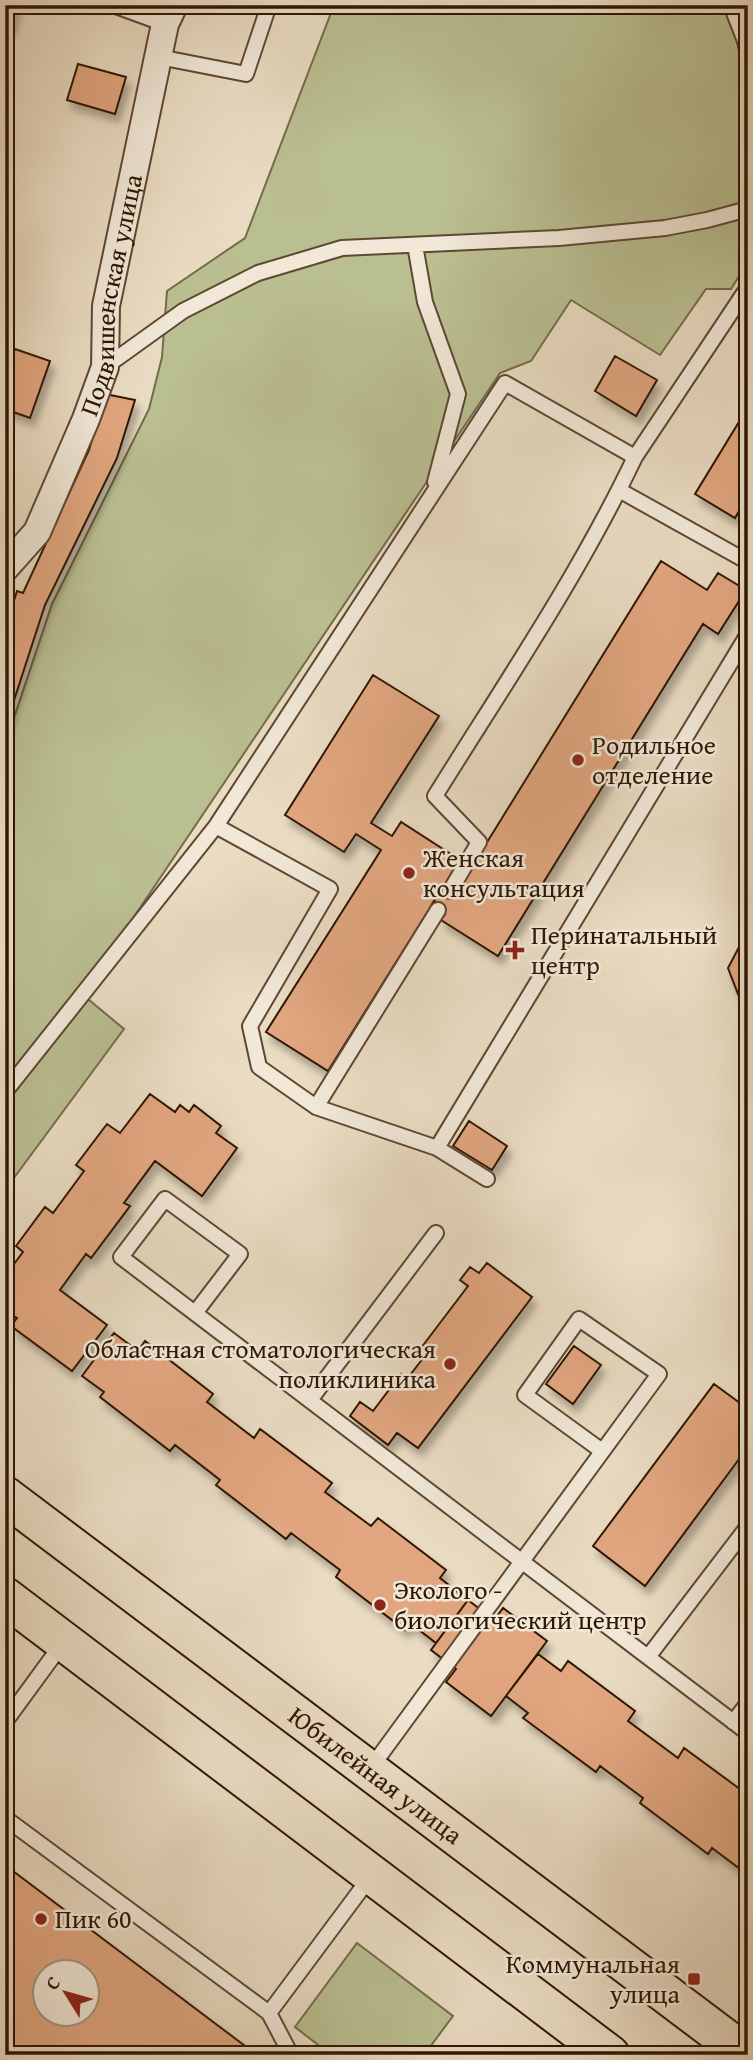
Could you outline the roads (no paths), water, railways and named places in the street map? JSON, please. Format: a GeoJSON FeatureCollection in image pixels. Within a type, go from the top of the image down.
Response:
{"type":"FeatureCollection","features":[{"type":"Feature","properties":{"kind":"highway","name":"Юбилейная улица"},"geometry":{"type":"LineString","coordinates":[[5,1496],[747,2055]]}},
{"type":"Feature","properties":{"kind":"highway"},"geometry":{"type":"LineString","coordinates":[[5,1597],[610,2055]]}},
{"type":"Feature","properties":{"kind":"street","name":"Подвишенская улица"},"geometry":{"type":"LineString","coordinates":[[5,568],[37,532],[86,419],[105,367],[106,306],[169,15]]}},
{"type":"Feature","properties":{"kind":"lane"},"geometry":{"type":"LineString","coordinates":[[113,5],[169,15]]}},
{"type":"Feature","properties":{"kind":"lane"},"geometry":{"type":"LineString","coordinates":[[159,57],[246,74],[269,5]]}},
{"type":"Feature","properties":{"kind":"lane"},"geometry":{"type":"LineString","coordinates":[[731,5],[746,41],[748,55]]}},
{"type":"Feature","properties":{"kind":"lane"},"geometry":{"type":"LineString","coordinates":[[105,367],[183,311],[258,273],[342,248],[559,237],[665,228],[748,209]]}},
{"type":"Feature","properties":{"kind":"lane"},"geometry":{"type":"LineString","coordinates":[[415,245],[425,302],[458,394],[432,495]]}},
{"type":"Feature","properties":{"kind":"lane"},"geometry":{"type":"LineString","coordinates":[[450,891],[479,842],[435,796],[545,618],[619,490],[635,457],[748,287]]}},
{"type":"Feature","properties":{"kind":"lane"},"geometry":{"type":"LineString","coordinates":[[5,1092],[216,826],[505,383],[635,457]]}},
{"type":"Feature","properties":{"kind":"lane"},"geometry":{"type":"LineString","coordinates":[[619,490],[748,562]]}},
{"type":"Feature","properties":{"kind":"lane"},"geometry":{"type":"LineString","coordinates":[[437,1148],[748,635]]}},
{"type":"Feature","properties":{"kind":"lane"},"geometry":{"type":"LineString","coordinates":[[216,826],[330,889],[250,1026],[259,1067],[316,1107],[437,1148],[487,1179]]}},
{"type":"Feature","properties":{"kind":"lane"},"geometry":{"type":"LineString","coordinates":[[316,1107],[438,910]]}},
{"type":"Feature","properties":{"kind":"lane"},"geometry":{"type":"LineString","coordinates":[[195,1313],[240,1254],[166,1199],[121,1257],[748,1732]]}},
{"type":"Feature","properties":{"kind":"lane"},"geometry":{"type":"LineString","coordinates":[[310,1400],[436,1233]]}},
{"type":"Feature","properties":{"kind":"lane"},"geometry":{"type":"LineString","coordinates":[[369,1770],[659,1374],[579,1319],[525,1395],[602,1451]]}},
{"type":"Feature","properties":{"kind":"lane"},"geometry":{"type":"LineString","coordinates":[[648,1657],[748,1526]]}},
{"type":"Feature","properties":{"kind":"lane"},"geometry":{"type":"LineString","coordinates":[[5,1722],[64,1641]]}},
{"type":"Feature","properties":{"kind":"lane"},"geometry":{"type":"LineString","coordinates":[[733,1722],[748,1703]]}},
{"type":"Feature","properties":{"kind":"lane"},"geometry":{"type":"LineString","coordinates":[[5,1818],[269,2013],[291,2055]]}},
{"type":"Feature","properties":{"kind":"lane"},"geometry":{"type":"LineString","coordinates":[[269,2013],[372,1875]]}},
{"type":"Feature","properties":{"kind":"place","name":"Родильное отделение"},"geometry":{"type":"Point","coordinates":[578,760]}},
{"type":"Feature","properties":{"kind":"place","name":"Женская консультация"},"geometry":{"type":"Point","coordinates":[409,873]}},
{"type":"Feature","properties":{"kind":"place","name":"Перинатальный центр"},"geometry":{"type":"Point","coordinates":[515,950]}},
{"type":"Feature","properties":{"kind":"place","name":"Областная стоматологическая поликлиника"},"geometry":{"type":"Point","coordinates":[450,1364]}},
{"type":"Feature","properties":{"kind":"place","name":"Эколого - биологический центр"},"geometry":{"type":"Point","coordinates":[380,1605]}},
{"type":"Feature","properties":{"kind":"place","name":"Пик 60"},"geometry":{"type":"Point","coordinates":[41,1919]}},
{"type":"Feature","properties":{"kind":"place","name":"Коммунальная улица"},"geometry":{"type":"Point","coordinates":[694,1979]}}]}
